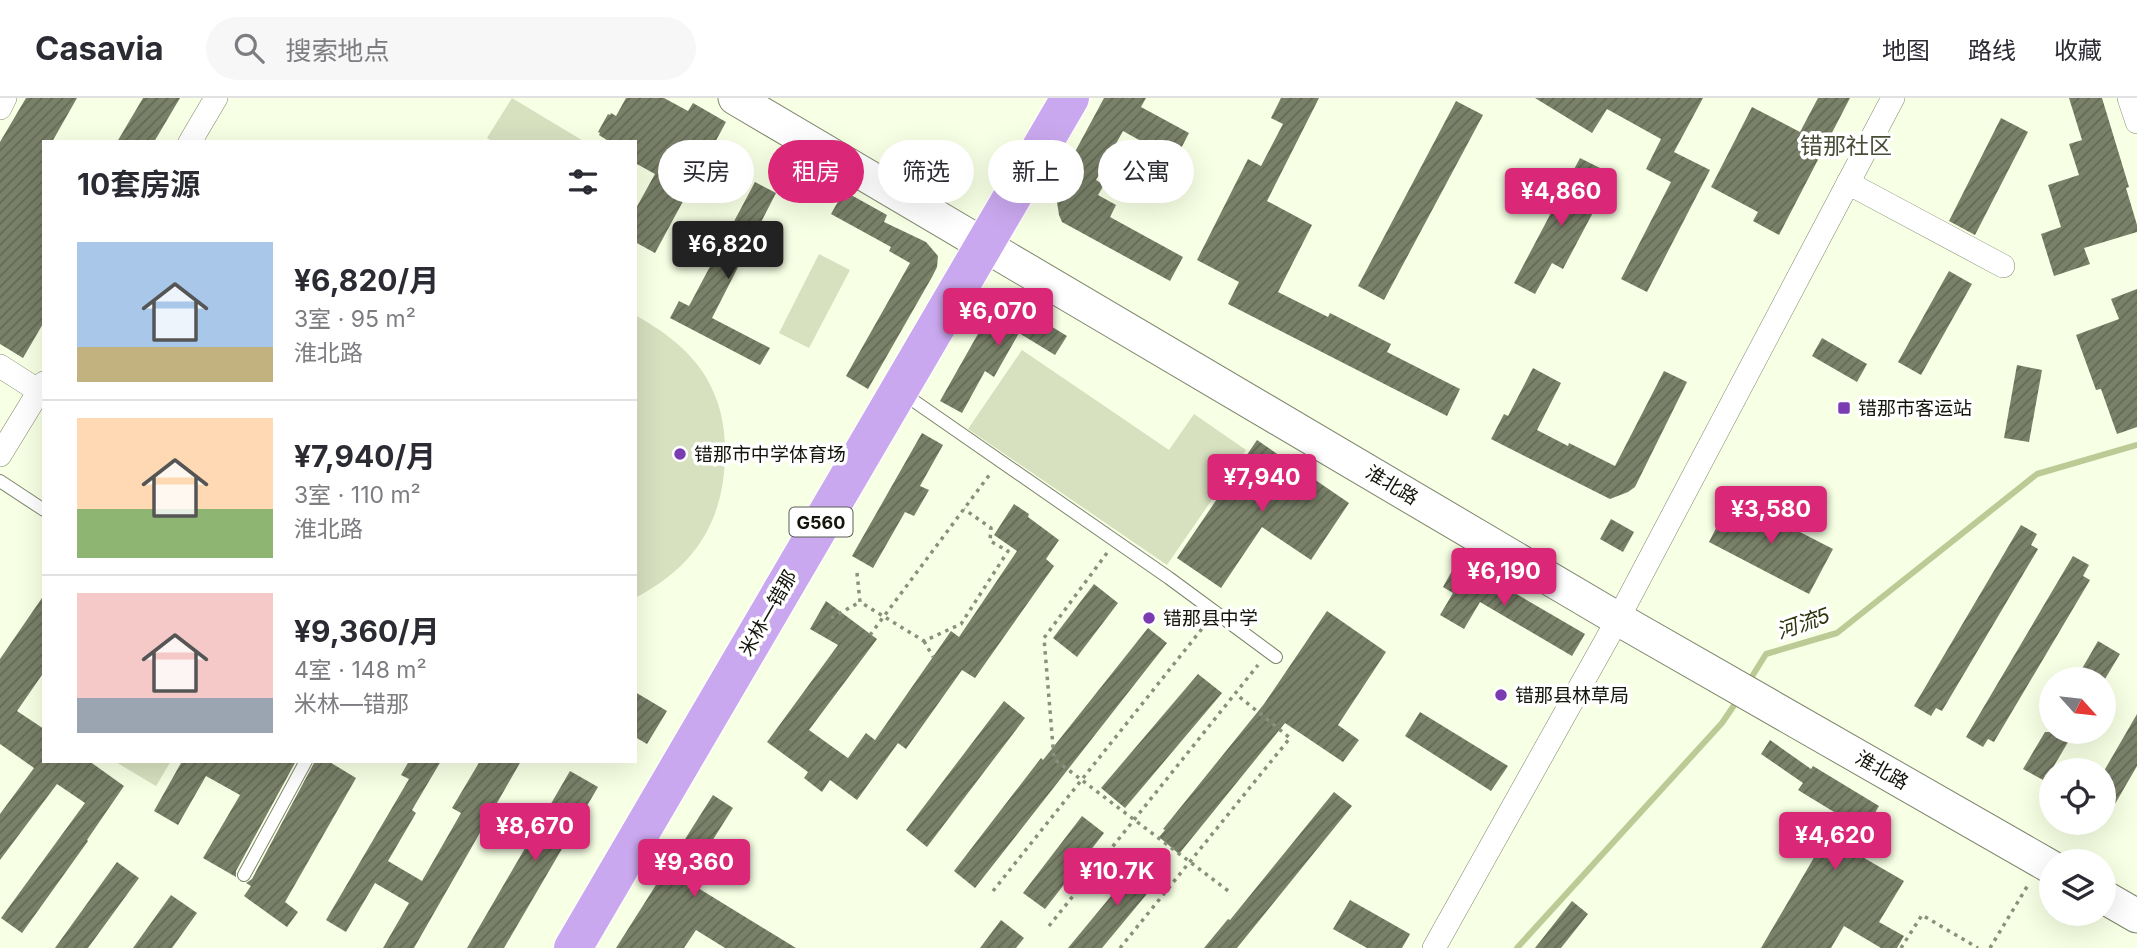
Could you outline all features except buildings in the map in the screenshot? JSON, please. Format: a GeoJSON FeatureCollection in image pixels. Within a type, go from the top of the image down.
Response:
{"type":"FeatureCollection","features":[{"type":"Feature","properties":{"kind":"highway","name":"米林—错那"},"geometry":{"type":"LineString","coordinates":[[573,948],[1070,98]]}},
{"type":"Feature","properties":{"kind":"street"},"geometry":{"type":"LineString","coordinates":[[0,108],[5,98]]}},
{"type":"Feature","properties":{"kind":"street"},"geometry":{"type":"LineString","coordinates":[[191,140],[216,98]]}},
{"type":"Feature","properties":{"kind":"street","name":"淮北路"},"geometry":{"type":"LineString","coordinates":[[735,98],[1618,619],[2039,860]]}},
{"type":"Feature","properties":{"kind":"street"},"geometry":{"type":"LineString","coordinates":[[1434,948],[1618,619],[1893,98]]}},
{"type":"Feature","properties":{"kind":"street"},"geometry":{"type":"LineString","coordinates":[[2129,98],[2137,122]]}},
{"type":"Feature","properties":{"kind":"street"},"geometry":{"type":"LineString","coordinates":[[1848,183],[2003,266]]}},
{"type":"Feature","properties":{"kind":"street"},"geometry":{"type":"LineString","coordinates":[[0,366],[41,387],[0,455]]}},
{"type":"Feature","properties":{"kind":"street"},"geometry":{"type":"LineString","coordinates":[[2116,904],[2137,916]]}},
{"type":"Feature","properties":{"kind":"lane"},"geometry":{"type":"LineString","coordinates":[[898,390],[1273,654]]}},
{"type":"Feature","properties":{"kind":"lane"},"geometry":{"type":"LineString","coordinates":[[0,481],[42,509]]}},
{"type":"Feature","properties":{"kind":"lane"},"geometry":{"type":"LineString","coordinates":[[244,875],[305,763]]}},
{"type":"Feature","properties":{"kind":"path"},"geometry":{"type":"LineString","coordinates":[[870,635],[1000,461]]}},
{"type":"Feature","properties":{"kind":"path"},"geometry":{"type":"LineString","coordinates":[[925,641],[961,624],[1008,551],[990,541],[991,528],[964,509]]}},
{"type":"Feature","properties":{"kind":"path"},"geometry":{"type":"LineString","coordinates":[[1116,541],[1044,638],[1054,759],[1231,893]]}},
{"type":"Feature","properties":{"kind":"path"},"geometry":{"type":"LineString","coordinates":[[858,573],[860,602]]}},
{"type":"Feature","properties":{"kind":"path"},"geometry":{"type":"LineString","coordinates":[[860,602],[925,641],[933,657]]}},
{"type":"Feature","properties":{"kind":"path"},"geometry":{"type":"LineString","coordinates":[[831,618],[860,602]]}},
{"type":"Feature","properties":{"kind":"path"},"geometry":{"type":"LineString","coordinates":[[993,891],[1215,612]]}},
{"type":"Feature","properties":{"kind":"path"},"geometry":{"type":"LineString","coordinates":[[1049,926],[1236,694],[1273,654]]}},
{"type":"Feature","properties":{"kind":"path"},"geometry":{"type":"LineString","coordinates":[[1120,948],[1290,738],[1236,694]]}},
{"type":"Feature","properties":{"kind":"path"},"geometry":{"type":"LineString","coordinates":[[1990,948],[2039,877]]}},
{"type":"Feature","properties":{"kind":"path"},"geometry":{"type":"LineString","coordinates":[[1901,948],[1922,915],[1978,948]]}},
{"type":"Feature","properties":{"kind":"green space"},"geometry":{"type":"Polygon","coordinates":[[[512,98],[582,140],[490,140],[487,138],[512,98]]]}},
{"type":"Feature","properties":{"kind":"green space"},"geometry":{"type":"Polygon","coordinates":[[[819,254],[850,270],[809,348],[779,333],[819,254]]]}},
{"type":"Feature","properties":{"kind":"green space","name":"错那市中学体育场"},"geometry":{"type":"Polygon","coordinates":[[[637,316],[673,340],[704,374],[714,392],[724,431],[724,476],[713,519],[690,556],[656,585],[637,597],[637,316]]]}},
{"type":"Feature","properties":{"kind":"green space"},"geometry":{"type":"Polygon","coordinates":[[[1022,350],[1169,450],[1194,414],[1246,450],[1167,565],[968,429],[1022,350]]]}},
{"type":"Feature","properties":{"kind":"green space"},"geometry":{"type":"Polygon","coordinates":[[[117,763],[170,763],[156,786],[117,763]]]}},
{"type":"Feature","properties":{"kind":"waterway","name":"河流5"},"geometry":{"type":"LineString","coordinates":[[1748,683],[1766,654],[1837,633],[2037,474],[2137,445]]}},
{"type":"Feature","properties":{"kind":"waterway","name":"河流5"},"geometry":{"type":"LineString","coordinates":[[1517,948],[1722,723],[1739,698]]}},
{"type":"Feature","properties":{"kind":"place","name":"错那市客运站"},"geometry":{"type":"Point","coordinates":[1844,408]}},
{"type":"Feature","properties":{"kind":"place","name":"错那市中学体育场"},"geometry":{"type":"Point","coordinates":[680,454]}},
{"type":"Feature","properties":{"kind":"place","name":"错那县中学"},"geometry":{"type":"Point","coordinates":[1149,618]}},
{"type":"Feature","properties":{"kind":"place","name":"错那县林草局"},"geometry":{"type":"Point","coordinates":[1501,695]}},
{"type":"Feature","properties":{"kind":"district","name":"错那社区"},"geometry":{"type":"Point","coordinates":[1846,146]}}]}
